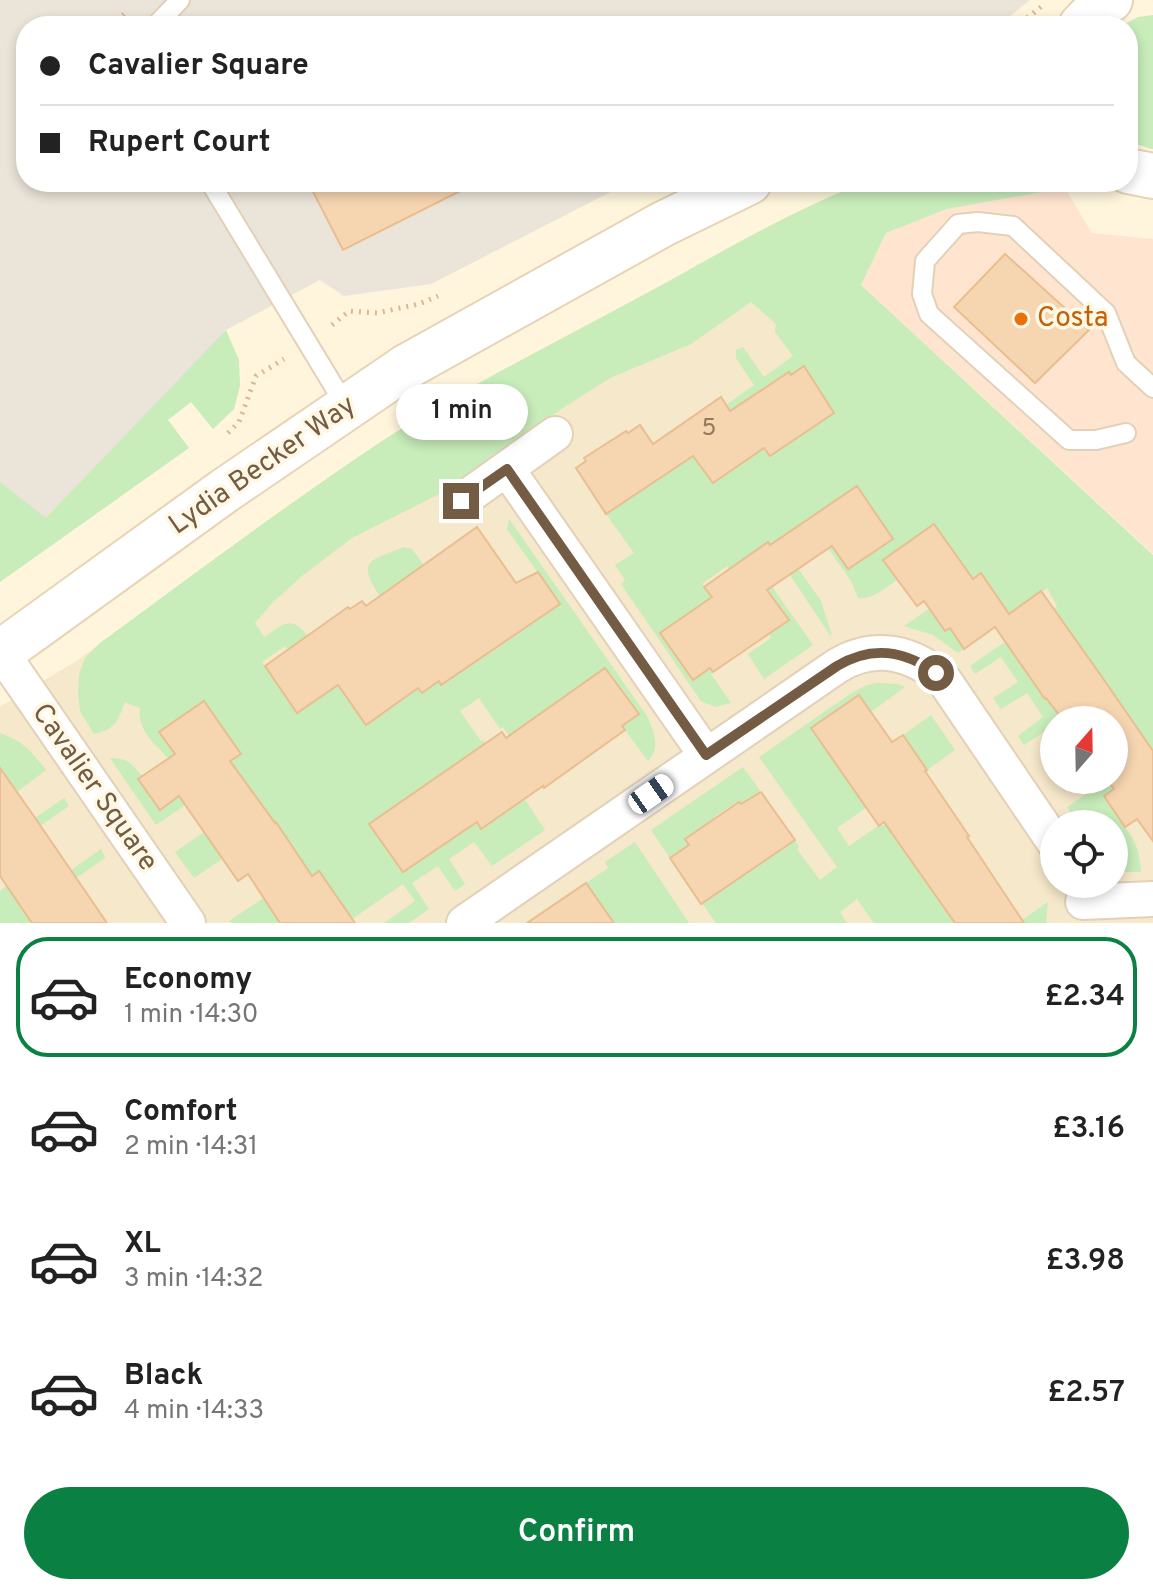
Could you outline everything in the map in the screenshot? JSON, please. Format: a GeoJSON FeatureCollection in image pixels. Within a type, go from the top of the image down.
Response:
{"type":"FeatureCollection","features":[{"type":"Feature","properties":{"kind":"street"},"geometry":{"type":"LineString","coordinates":[[1090,16],[1110,0]]}},
{"type":"Feature","properties":{"kind":"street","name":"Lydia Becker Way"},"geometry":{"type":"LineString","coordinates":[[0,652],[224,491],[406,367],[663,224],[729,192]]}},
{"type":"Feature","properties":{"kind":"street"},"geometry":{"type":"LineString","coordinates":[[461,501],[555,434]]}},
{"type":"Feature","properties":{"kind":"street"},"geometry":{"type":"LineString","coordinates":[[507,469],[706,755]]}},
{"type":"Feature","properties":{"kind":"street"},"geometry":{"type":"LineString","coordinates":[[464,923],[842,663],[874,651],[902,656],[926,666],[944,680],[1040,821]]}},
{"type":"Feature","properties":{"kind":"street","name":"Cavalier Square"},"geometry":{"type":"LineString","coordinates":[[0,652],[188,923]]}},
{"type":"Feature","properties":{"kind":"street"},"geometry":{"type":"LineString","coordinates":[[1081,903],[1153,899]]}},
{"type":"Feature","properties":{"kind":"lane"},"geometry":{"type":"LineString","coordinates":[[165,16],[180,0]]}},
{"type":"Feature","properties":{"kind":"lane"},"geometry":{"type":"LineString","coordinates":[[216,192],[347,408]]}},
{"type":"Feature","properties":{"kind":"lane"},"geometry":{"type":"LineString","coordinates":[[1126,433],[1096,440],[1069,440],[929,314],[922,294],[925,261],[958,224],[978,222],[1013,226],[1106,313],[1126,363],[1153,388]]}},
{"type":"Feature","properties":{"kind":"path"},"geometry":{"type":"LineString","coordinates":[[1030,16],[1049,0]]}},
{"type":"Feature","properties":{"kind":"shaded area"},"geometry":{"type":"Polygon","coordinates":[[[0,0],[1030,0],[1010,16],[16,16],[16,192],[610,192],[431,284],[344,296],[320,280],[226,330],[155,409],[46,519],[0,485],[0,0]]]}},
{"type":"Feature","properties":{"kind":"shaded area"},"geometry":{"type":"Polygon","coordinates":[[[1043,192],[1067,192],[1092,233],[1153,239],[1153,554],[861,285],[886,233],[947,209],[1043,192]]]}},
{"type":"Feature","properties":{"kind":"shaded area"},"geometry":{"type":"Polygon","coordinates":[[[751,302],[1153,640],[1153,923],[0,923],[0,707],[78,660],[129,622],[426,460],[751,302]]]}},
{"type":"Feature","properties":{"kind":"green space"},"geometry":{"type":"Polygon","coordinates":[[[1153,15],[1153,149],[1138,144],[1138,17],[1153,15]]]}},
{"type":"Feature","properties":{"kind":"green space"},"geometry":{"type":"Polygon","coordinates":[[[842,192],[1043,192],[947,209],[886,233],[861,285],[1153,555],[1153,763],[1128,820],[1128,810],[1069,810],[1067,807],[1086,794],[1128,794],[1128,769],[1151,750],[1128,717],[1128,706],[1120,706],[1108,688],[1083,706],[1040,706],[1040,712],[1027,693],[1001,709],[993,698],[1018,682],[1001,657],[975,674],[970,666],[1057,606],[1047,588],[1014,610],[1011,616],[981,573],[937,603],[967,571],[934,524],[884,559],[898,579],[874,595],[858,598],[851,581],[828,548],[832,546],[848,569],[892,539],[857,486],[778,540],[821,601],[832,635],[768,542],[750,555],[813,645],[764,679],[748,654],[789,620],[757,574],[740,586],[727,566],[702,584],[714,601],[703,603],[661,632],[693,679],[710,668],[731,703],[715,707],[701,701],[621,584],[625,580],[615,565],[634,553],[606,514],[693,456],[713,483],[758,452],[726,405],[754,385],[736,358],[736,350],[743,347],[764,377],[793,356],[775,332],[776,324],[751,302],[691,344],[610,378],[441,493],[352,538],[302,576],[255,623],[264,637],[288,623],[298,626],[310,639],[291,653],[285,646],[262,662],[297,713],[340,684],[366,724],[401,662],[421,693],[440,681],[464,623],[487,655],[503,644],[478,603],[513,579],[541,616],[560,604],[507,529],[509,519],[647,716],[655,745],[648,761],[622,726],[639,714],[605,668],[509,736],[503,727],[500,729],[479,698],[460,711],[488,747],[446,777],[481,828],[502,814],[520,792],[545,830],[492,866],[474,842],[449,859],[465,884],[455,891],[438,866],[412,883],[429,909],[409,923],[384,923],[415,901],[403,884],[346,923],[349,914],[319,871],[269,905],[280,923],[229,921],[307,869],[275,823],[194,878],[175,852],[204,832],[236,770],[156,825],[110,758],[125,760],[135,767],[142,776],[139,779],[160,809],[241,754],[204,701],[160,732],[175,754],[168,758],[144,730],[140,708],[125,702],[115,724],[94,734],[80,711],[79,675],[85,658],[100,643],[234,545],[403,428],[506,368],[754,234],[842,192]],[[803,366],[791,375],[789,372],[770,455],[834,413],[803,366]],[[1058,615],[1017,659],[1045,698],[1071,699],[1102,677],[1058,615]],[[434,780],[369,824],[401,869],[412,862],[434,780]]]}},
{"type":"Feature","properties":{"kind":"green space"},"geometry":{"type":"Polygon","coordinates":[[[226,330],[239,360],[240,386],[234,409],[213,429],[191,402],[168,420],[189,448],[0,582],[0,482],[46,518],[226,330]]]}},
{"type":"Feature","properties":{"kind":"green space"},"geometry":{"type":"Polygon","coordinates":[[[404,547],[412,549],[429,572],[407,577],[380,596],[369,575],[370,563],[404,547]]]}},
{"type":"Feature","properties":{"kind":"green space"},"geometry":{"type":"Polygon","coordinates":[[[929,609],[944,631],[950,628],[964,649],[958,653],[933,635],[904,626],[929,609]]]}},
{"type":"Feature","properties":{"kind":"green space"},"geometry":{"type":"Polygon","coordinates":[[[877,683],[905,687],[871,712],[859,695],[812,728],[840,769],[888,736],[892,742],[870,805],[837,828],[849,846],[881,824],[886,824],[952,918],[997,887],[961,923],[874,923],[857,899],[840,912],[847,923],[716,923],[702,903],[710,822],[685,839],[689,845],[670,858],[651,830],[743,767],[761,792],[741,804],[738,801],[714,817],[716,822],[793,838],[799,846],[797,849],[820,880],[837,867],[759,757],[850,694],[877,683]]]}},
{"type":"Feature","properties":{"kind":"green space"},"geometry":{"type":"Polygon","coordinates":[[[931,715],[955,750],[927,770],[903,735],[931,715]]]}},
{"type":"Feature","properties":{"kind":"green space"},"geometry":{"type":"Polygon","coordinates":[[[1040,719],[1040,735],[1024,745],[1018,736],[1040,719]]]}},
{"type":"Feature","properties":{"kind":"green space"},"geometry":{"type":"Polygon","coordinates":[[[0,733],[26,748],[46,770],[17,792],[3,771],[0,773],[0,733]]]}},
{"type":"Feature","properties":{"kind":"green space"},"geometry":{"type":"Polygon","coordinates":[[[64,798],[69,806],[0,854],[0,842],[64,798]]]}},
{"type":"Feature","properties":{"kind":"green space"},"geometry":{"type":"Polygon","coordinates":[[[1128,831],[1137,848],[1141,872],[1128,872],[1128,831]]]}},
{"type":"Feature","properties":{"kind":"green space"},"geometry":{"type":"Polygon","coordinates":[[[635,842],[689,923],[614,923],[586,883],[608,868],[605,862],[635,842]]]}},
{"type":"Feature","properties":{"kind":"green space"},"geometry":{"type":"Polygon","coordinates":[[[101,849],[105,858],[25,913],[32,923],[0,923],[0,891],[7,885],[49,886],[101,849]]]}},
{"type":"Feature","properties":{"kind":"green space"},"geometry":{"type":"Polygon","coordinates":[[[1048,902],[1046,923],[1024,923],[1022,920],[1048,902]]]}},
{"type":"Feature","properties":{"kind":"building"},"geometry":{"type":"Polygon","coordinates":[[[313,192],[458,192],[343,250],[313,192]]]}},
{"type":"Feature","properties":{"kind":"building","name":"Costa"},"geometry":{"type":"Polygon","coordinates":[[[1005,254],[1089,330],[1035,383],[954,307],[1005,254]]]}},
{"type":"Feature","properties":{"kind":"building"},"geometry":{"type":"Polygon","coordinates":[[[804,366],[834,413],[770,456],[764,448],[713,483],[693,456],[606,514],[576,468],[586,461],[584,458],[626,431],[628,433],[640,425],[653,444],[721,397],[730,411],[789,372],[791,375],[804,366]]]}},
{"type":"Feature","properties":{"kind":"building"},"geometry":{"type":"Polygon","coordinates":[[[857,486],[893,539],[848,569],[832,546],[767,590],[789,620],[713,672],[710,668],[693,680],[660,633],[712,597],[704,587],[857,486]]]}},
{"type":"Feature","properties":{"kind":"building"},"geometry":{"type":"Polygon","coordinates":[[[934,524],[973,579],[981,573],[1009,614],[1041,591],[1122,706],[1052,706],[995,627],[964,649],[950,628],[945,631],[924,601],[917,606],[883,560],[934,524]]]}},
{"type":"Feature","properties":{"kind":"building"},"geometry":{"type":"Polygon","coordinates":[[[477,527],[516,583],[538,572],[560,604],[441,685],[439,681],[422,693],[418,688],[366,725],[338,685],[297,713],[265,666],[348,607],[350,609],[362,601],[366,606],[477,527]]]}},
{"type":"Feature","properties":{"kind":"building"},"geometry":{"type":"Polygon","coordinates":[[[605,668],[639,714],[622,726],[625,730],[481,829],[477,822],[403,872],[369,824],[502,732],[506,738],[605,668]]]}},
{"type":"Feature","properties":{"kind":"building"},"geometry":{"type":"Polygon","coordinates":[[[859,695],[892,742],[903,735],[1024,923],[955,923],[884,822],[879,826],[811,728],[859,695]]]}},
{"type":"Feature","properties":{"kind":"building"},"geometry":{"type":"Polygon","coordinates":[[[204,701],[241,754],[230,761],[312,876],[319,871],[355,923],[280,923],[248,874],[238,881],[179,796],[160,810],[138,779],[175,754],[159,732],[204,701]]]}},
{"type":"Feature","properties":{"kind":"building"},"geometry":{"type":"Polygon","coordinates":[[[1128,715],[1153,751],[1153,841],[1137,819],[1128,825],[1128,810],[1113,810],[1104,796],[1128,794],[1128,715]]]}},
{"type":"Feature","properties":{"kind":"building"},"geometry":{"type":"Polygon","coordinates":[[[0,768],[107,923],[32,923],[0,876],[0,768]]]}},
{"type":"Feature","properties":{"kind":"building"},"geometry":{"type":"Polygon","coordinates":[[[761,792],[795,840],[701,904],[670,858],[689,845],[685,839],[739,802],[741,804],[761,792]]]}},
{"type":"Feature","properties":{"kind":"building"},"geometry":{"type":"Polygon","coordinates":[[[586,883],[614,923],[527,923],[586,883]]]}},
{"type":"Feature","properties":{"kind":"place","name":"Costa"},"geometry":{"type":"Point","coordinates":[1021,319]}},
{"type":"Feature","properties":{"kind":"route"},"geometry":{"type":"LineString","coordinates":[[461,501],[507,469],[706,755],[837,666],[856,657],[874,651],[883,652],[902,656],[936,673]]}}]}
